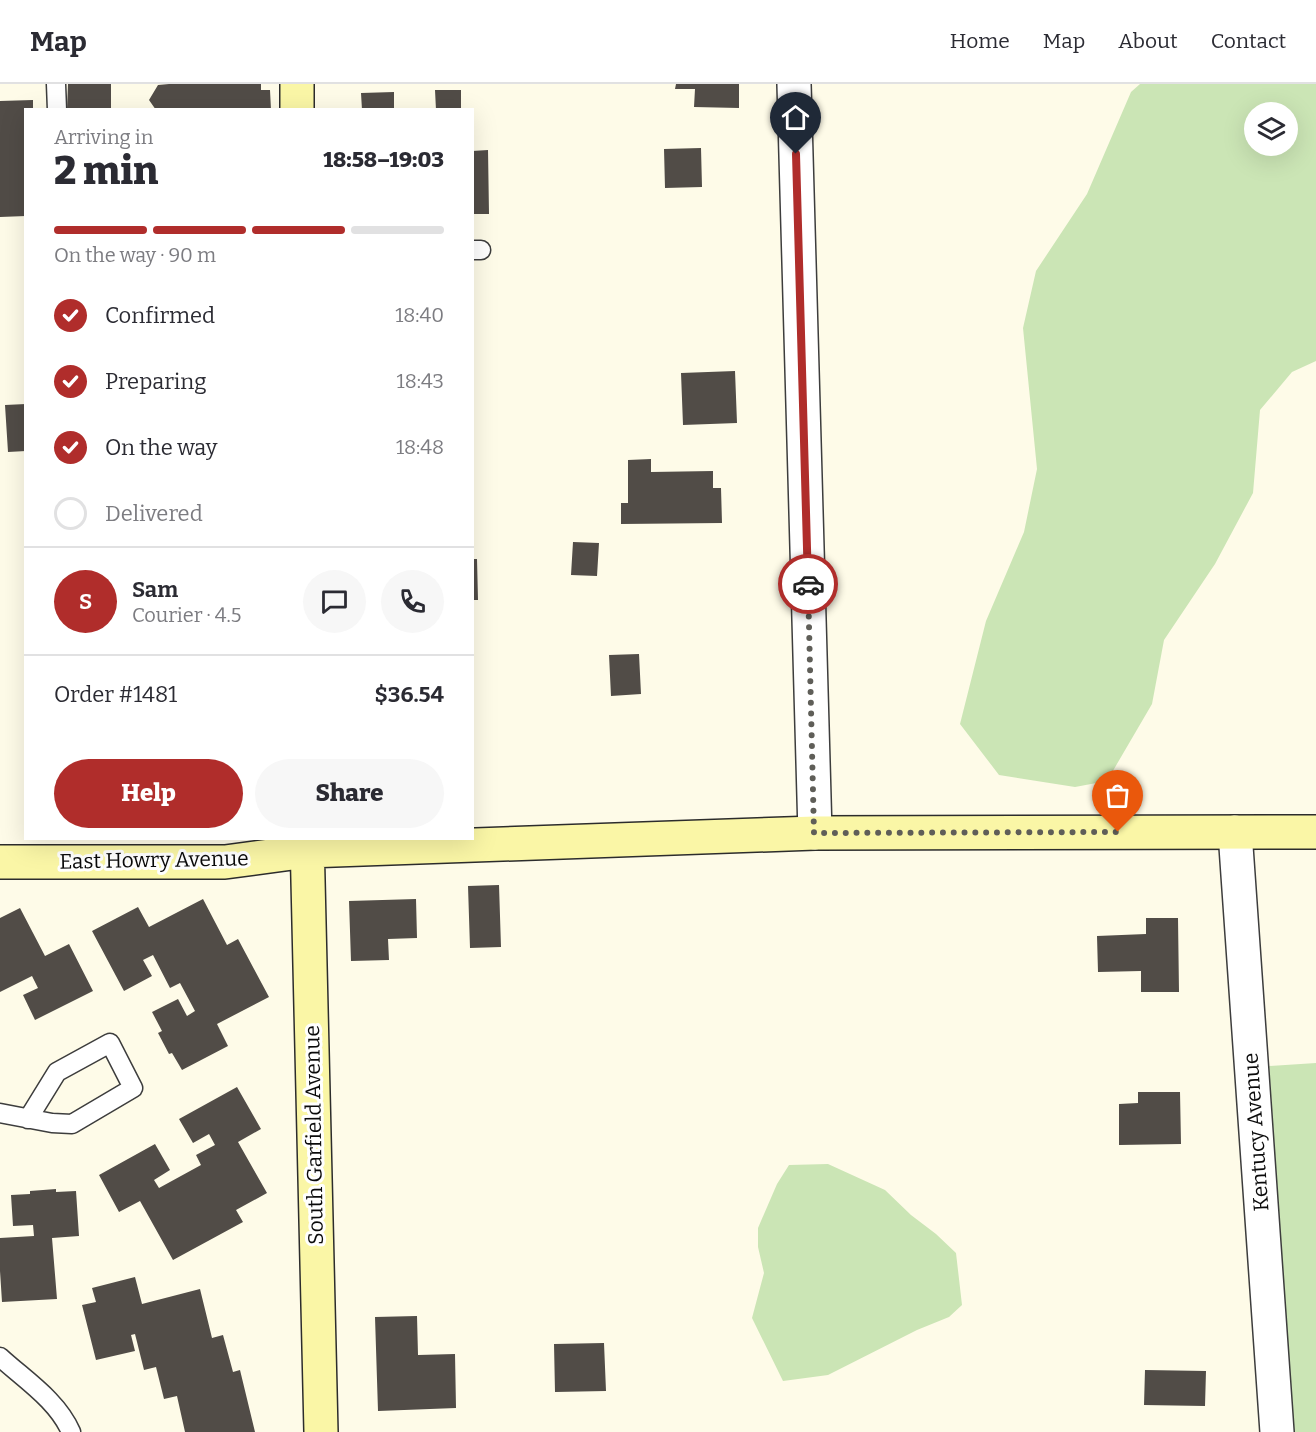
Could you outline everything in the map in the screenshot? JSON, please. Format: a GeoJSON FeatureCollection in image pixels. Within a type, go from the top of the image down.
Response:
{"type":"FeatureCollection","features":[{"type":"Feature","properties":{"kind":"street"},"geometry":{"type":"LineString","coordinates":[[297,84],[297,108]]}},
{"type":"Feature","properties":{"kind":"street"},"geometry":{"type":"LineString","coordinates":[[795,84],[814,833]]}},
{"type":"Feature","properties":{"kind":"street","name":"Kentucy Avenue"},"geometry":{"type":"LineString","coordinates":[[1235,832],[1277,1432]]}},
{"type":"Feature","properties":{"kind":"street","name":"East Howry Avenue"},"geometry":{"type":"LineString","coordinates":[[0,862],[225,861],[307,845],[814,833],[1316,832]]}},
{"type":"Feature","properties":{"kind":"street","name":"South Garfield Avenue"},"geometry":{"type":"LineString","coordinates":[[307,845],[321,1432]]}},
{"type":"Feature","properties":{"kind":"lane"},"geometry":{"type":"LineString","coordinates":[[56,84],[57,108]]}},
{"type":"Feature","properties":{"kind":"lane"},"geometry":{"type":"LineString","coordinates":[[0,1113],[28,1119],[52,1123],[72,1124],[133,1088],[110,1043],[57,1072],[28,1119]]}},
{"type":"Feature","properties":{"kind":"lane"},"geometry":{"type":"LineString","coordinates":[[0,1357],[53,1404],[71,1432]]}},
{"type":"Feature","properties":{"kind":"green space"},"geometry":{"type":"Polygon","coordinates":[[[1140,84],[1316,84],[1316,361],[1292,372],[1260,410],[1253,493],[1215,564],[1164,640],[1152,704],[1107,781],[1075,787],[999,775],[960,724],[986,621],[1024,532],[1037,469],[1023,328],[1036,271],[1087,194],[1131,92],[1140,84]]]}},
{"type":"Feature","properties":{"kind":"green space"},"geometry":{"type":"Polygon","coordinates":[[[1316,1063],[1316,1432],[1294,1432],[1269,1066],[1316,1063]]]}},
{"type":"Feature","properties":{"kind":"green space"},"geometry":{"type":"Polygon","coordinates":[[[828,1164],[885,1190],[956,1253],[962,1305],[949,1317],[917,1330],[828,1375],[783,1381],[752,1318],[764,1273],[758,1247],[758,1228],[777,1184],[789,1165],[828,1164]]]}},
{"type":"Feature","properties":{"kind":"building"},"geometry":{"type":"Polygon","coordinates":[[[68,84],[111,84],[111,108],[67,108],[68,84]]]}},
{"type":"Feature","properties":{"kind":"building"},"geometry":{"type":"Polygon","coordinates":[[[261,84],[261,90],[270,90],[271,108],[155,108],[149,100],[158,85],[261,84]]]}},
{"type":"Feature","properties":{"kind":"building"},"geometry":{"type":"Polygon","coordinates":[[[676,84],[739,84],[739,108],[694,107],[695,89],[675,89],[676,84]]]}},
{"type":"Feature","properties":{"kind":"building"},"geometry":{"type":"Polygon","coordinates":[[[435,90],[461,90],[461,108],[436,108],[435,90]]]}},
{"type":"Feature","properties":{"kind":"building"},"geometry":{"type":"Polygon","coordinates":[[[394,92],[394,108],[362,108],[361,93],[394,92]]]}},
{"type":"Feature","properties":{"kind":"building"},"geometry":{"type":"Polygon","coordinates":[[[33,100],[33,108],[24,108],[24,216],[0,217],[0,101],[33,100]]]}},
{"type":"Feature","properties":{"kind":"building"},"geometry":{"type":"Polygon","coordinates":[[[701,148],[702,187],[665,188],[664,149],[701,148]]]}},
{"type":"Feature","properties":{"kind":"building"},"geometry":{"type":"Polygon","coordinates":[[[488,150],[489,214],[474,214],[474,151],[488,150]]]}},
{"type":"Feature","properties":{"kind":"building"},"geometry":{"type":"Polygon","coordinates":[[[735,371],[737,423],[683,425],[681,373],[735,371]]]}},
{"type":"Feature","properties":{"kind":"building"},"geometry":{"type":"Polygon","coordinates":[[[24,404],[24,451],[8,452],[5,405],[24,404]]]}},
{"type":"Feature","properties":{"kind":"building"},"geometry":{"type":"Polygon","coordinates":[[[651,459],[651,472],[713,471],[713,488],[721,488],[722,523],[621,524],[621,503],[628,503],[628,460],[651,459]]]}},
{"type":"Feature","properties":{"kind":"building"},"geometry":{"type":"Polygon","coordinates":[[[573,542],[599,543],[597,576],[571,575],[573,542]]]}},
{"type":"Feature","properties":{"kind":"building"},"geometry":{"type":"Polygon","coordinates":[[[474,559],[477,559],[478,600],[474,600],[474,559]]]}},
{"type":"Feature","properties":{"kind":"building"},"geometry":{"type":"Polygon","coordinates":[[[639,654],[641,694],[611,696],[609,655],[639,654]]]}},
{"type":"Feature","properties":{"kind":"building"},"geometry":{"type":"Polygon","coordinates":[[[499,885],[501,947],[470,948],[468,886],[499,885]]]}},
{"type":"Feature","properties":{"kind":"building"},"geometry":{"type":"Polygon","coordinates":[[[203,899],[227,945],[238,939],[269,997],[217,1024],[228,1046],[182,1070],[172,1053],[169,1054],[158,1033],[162,1031],[152,1012],[178,999],[187,1016],[195,1011],[180,983],[170,988],[153,955],[143,960],[152,976],[124,991],[92,931],[138,907],[149,927],[203,899]]]}},
{"type":"Feature","properties":{"kind":"building"},"geometry":{"type":"Polygon","coordinates":[[[416,899],[417,938],[388,939],[389,960],[351,961],[349,901],[416,899]]]}},
{"type":"Feature","properties":{"kind":"building"},"geometry":{"type":"Polygon","coordinates":[[[20,908],[45,956],[69,944],[93,991],[35,1020],[23,995],[38,988],[32,976],[0,992],[0,918],[20,908]]]}},
{"type":"Feature","properties":{"kind":"building"},"geometry":{"type":"Polygon","coordinates":[[[1146,918],[1178,918],[1179,992],[1141,992],[1141,971],[1098,972],[1097,936],[1146,934],[1146,918]]]}},
{"type":"Feature","properties":{"kind":"building"},"geometry":{"type":"Polygon","coordinates":[[[237,1087],[261,1129],[238,1142],[267,1193],[236,1210],[243,1222],[173,1260],[140,1201],[119,1212],[99,1175],[155,1144],[170,1170],[154,1180],[159,1188],[201,1165],[196,1155],[215,1145],[209,1134],[193,1143],[179,1119],[237,1087]]]}},
{"type":"Feature","properties":{"kind":"building"},"geometry":{"type":"Polygon","coordinates":[[[1138,1092],[1180,1092],[1181,1144],[1119,1145],[1119,1104],[1138,1103],[1138,1092]]]}},
{"type":"Feature","properties":{"kind":"building"},"geometry":{"type":"Polygon","coordinates":[[[56,1189],[56,1192],[76,1191],[79,1236],[52,1238],[57,1299],[2,1302],[0,1238],[34,1236],[33,1225],[13,1226],[11,1195],[56,1189]]]}},
{"type":"Feature","properties":{"kind":"building"},"geometry":{"type":"Polygon","coordinates":[[[135,1277],[142,1304],[200,1289],[212,1338],[223,1335],[233,1372],[240,1370],[255,1432],[185,1432],[177,1396],[164,1399],[156,1367],[144,1370],[135,1334],[131,1335],[135,1351],[96,1360],[82,1305],[96,1302],[92,1288],[135,1277]]]}},
{"type":"Feature","properties":{"kind":"building"},"geometry":{"type":"Polygon","coordinates":[[[417,1316],[418,1355],[455,1354],[456,1408],[378,1411],[375,1317],[417,1316]]]}},
{"type":"Feature","properties":{"kind":"building"},"geometry":{"type":"Polygon","coordinates":[[[604,1343],[606,1391],[555,1392],[554,1344],[604,1343]]]}},
{"type":"Feature","properties":{"kind":"building"},"geometry":{"type":"Polygon","coordinates":[[[1145,1370],[1206,1371],[1205,1406],[1144,1405],[1145,1370]]]}},
{"type":"Feature","properties":{"kind":"way so far"},"geometry":{"type":"LineString","coordinates":[[808,584],[814,833],[1118,832]]}},
{"type":"Feature","properties":{"kind":"route"},"geometry":{"type":"LineString","coordinates":[[796,154],[808,584]]}}]}
